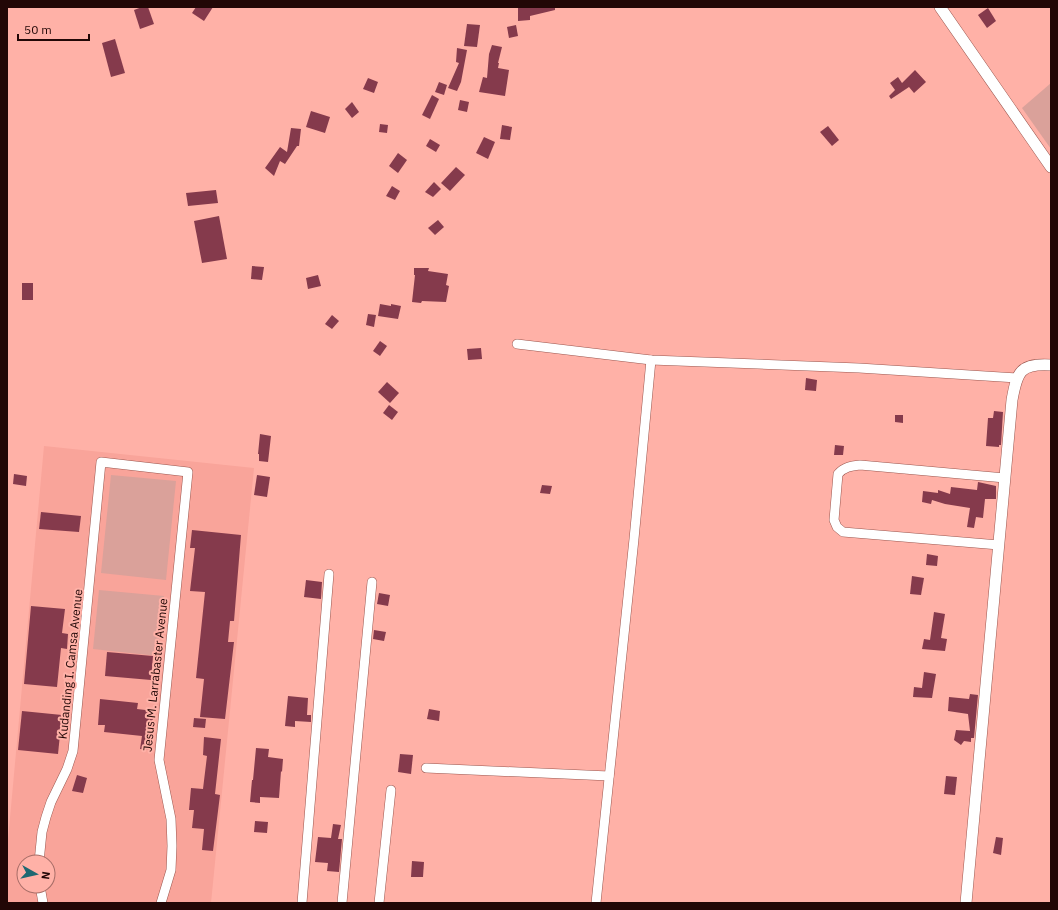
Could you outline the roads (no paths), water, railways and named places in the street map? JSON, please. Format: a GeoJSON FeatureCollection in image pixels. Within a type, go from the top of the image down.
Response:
{"type":"FeatureCollection","features":[{"type":"Feature","properties":{"kind":"street"},"geometry":{"type":"LineString","coordinates":[[940,7],[1051,167]]}},
{"type":"Feature","properties":{"kind":"street"},"geometry":{"type":"LineString","coordinates":[[517,344],[651,360],[859,368],[1017,378]]}},
{"type":"Feature","properties":{"kind":"street"},"geometry":{"type":"LineString","coordinates":[[596,903],[651,360]]}},
{"type":"Feature","properties":{"kind":"street"},"geometry":{"type":"LineString","coordinates":[[966,903],[1012,400],[1017,378],[1026,368],[1034,365],[1051,365]]}},
{"type":"Feature","properties":{"kind":"street","name":"Jesus M. Larrabaster Avenue"},"geometry":{"type":"LineString","coordinates":[[101,462],[188,472],[159,760],[171,819],[172,846],[171,870],[161,903]]}},
{"type":"Feature","properties":{"kind":"street","name":"Kudanding I. Camsa Avenue"},"geometry":{"type":"LineString","coordinates":[[40,854],[46,817],[51,802],[67,769],[73,751],[101,462]]}},
{"type":"Feature","properties":{"kind":"street"},"geometry":{"type":"LineString","coordinates":[[999,545],[843,532],[837,527],[834,520],[838,474],[842,469],[860,464],[1005,478]]}},
{"type":"Feature","properties":{"kind":"street"},"geometry":{"type":"LineString","coordinates":[[302,903],[330,574]]}},
{"type":"Feature","properties":{"kind":"street"},"geometry":{"type":"LineString","coordinates":[[342,903],[372,582]]}},
{"type":"Feature","properties":{"kind":"street"},"geometry":{"type":"LineString","coordinates":[[426,768],[609,776]]}},
{"type":"Feature","properties":{"kind":"street"},"geometry":{"type":"LineString","coordinates":[[379,903],[391,790]]}}]}
